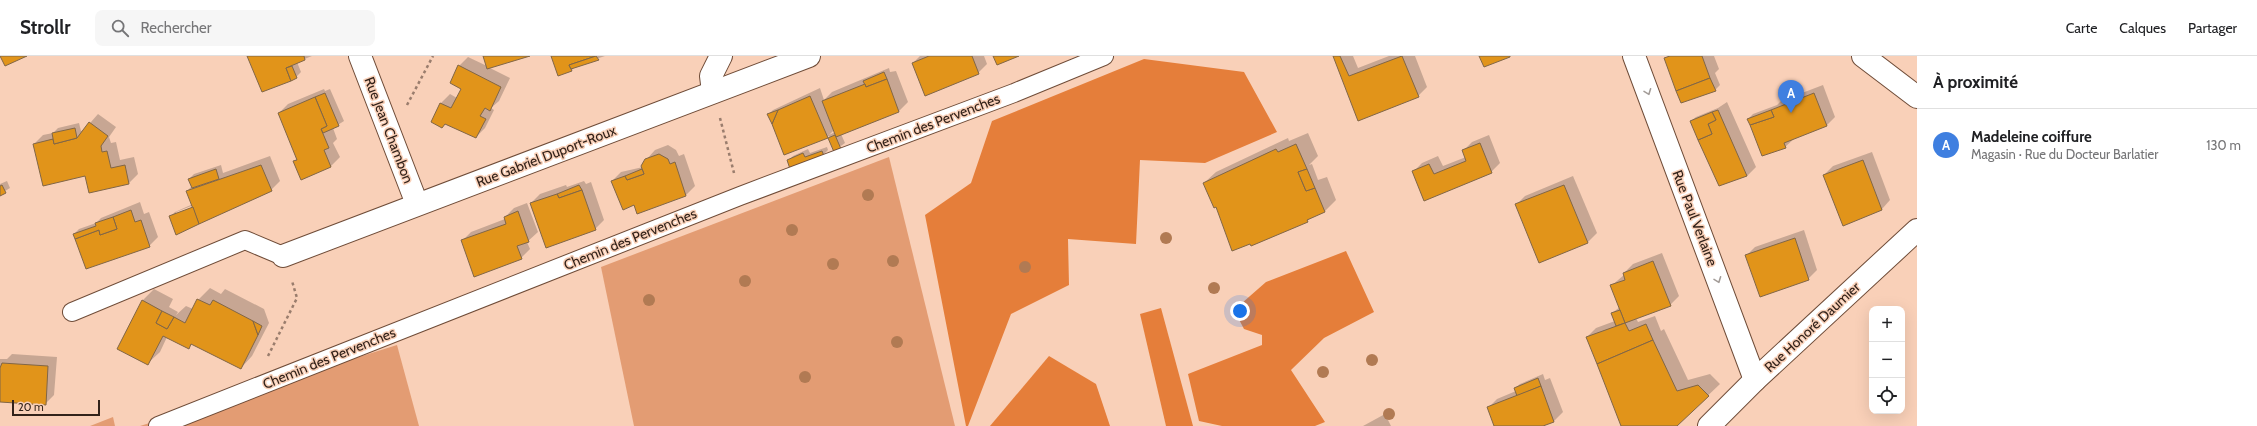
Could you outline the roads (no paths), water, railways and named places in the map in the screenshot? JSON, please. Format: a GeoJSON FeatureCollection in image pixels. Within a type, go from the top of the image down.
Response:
{"type":"FeatureCollection","features":[{"type":"Feature","properties":{"kind":"street","name":"Rue Jean Chambon"},"geometry":{"type":"LineString","coordinates":[[360,56],[417,204]]}},
{"type":"Feature","properties":{"kind":"street"},"geometry":{"type":"LineString","coordinates":[[713,92],[711,76],[721,56]]}},
{"type":"Feature","properties":{"kind":"street","name":"Rue Gabriel Duport-Roux"},"geometry":{"type":"LineString","coordinates":[[283,256],[809,56]]}},
{"type":"Feature","properties":{"kind":"street","name":"Rue Paul Verlaine"},"geometry":{"type":"LineString","coordinates":[[1634,56],[1755,380]]}},
{"type":"Feature","properties":{"kind":"street"},"geometry":{"type":"LineString","coordinates":[[1864,56],[1917,97]]}},
{"type":"Feature","properties":{"kind":"street","name":"Rue Honoré Daumier"},"geometry":{"type":"LineString","coordinates":[[1709,426],[1755,380],[1917,230]]}},
{"type":"Feature","properties":{"kind":"lane","name":"Chemin des Pervenches"},"geometry":{"type":"LineString","coordinates":[[158,426],[740,196],[1014,93],[1104,56]]}},
{"type":"Feature","properties":{"kind":"lane"},"geometry":{"type":"LineString","coordinates":[[72,312],[245,240],[283,256]]}},
{"type":"Feature","properties":{"kind":"place","name":"Madeleine coiffure"},"geometry":{"type":"Point","coordinates":[1791,113]}}]}
